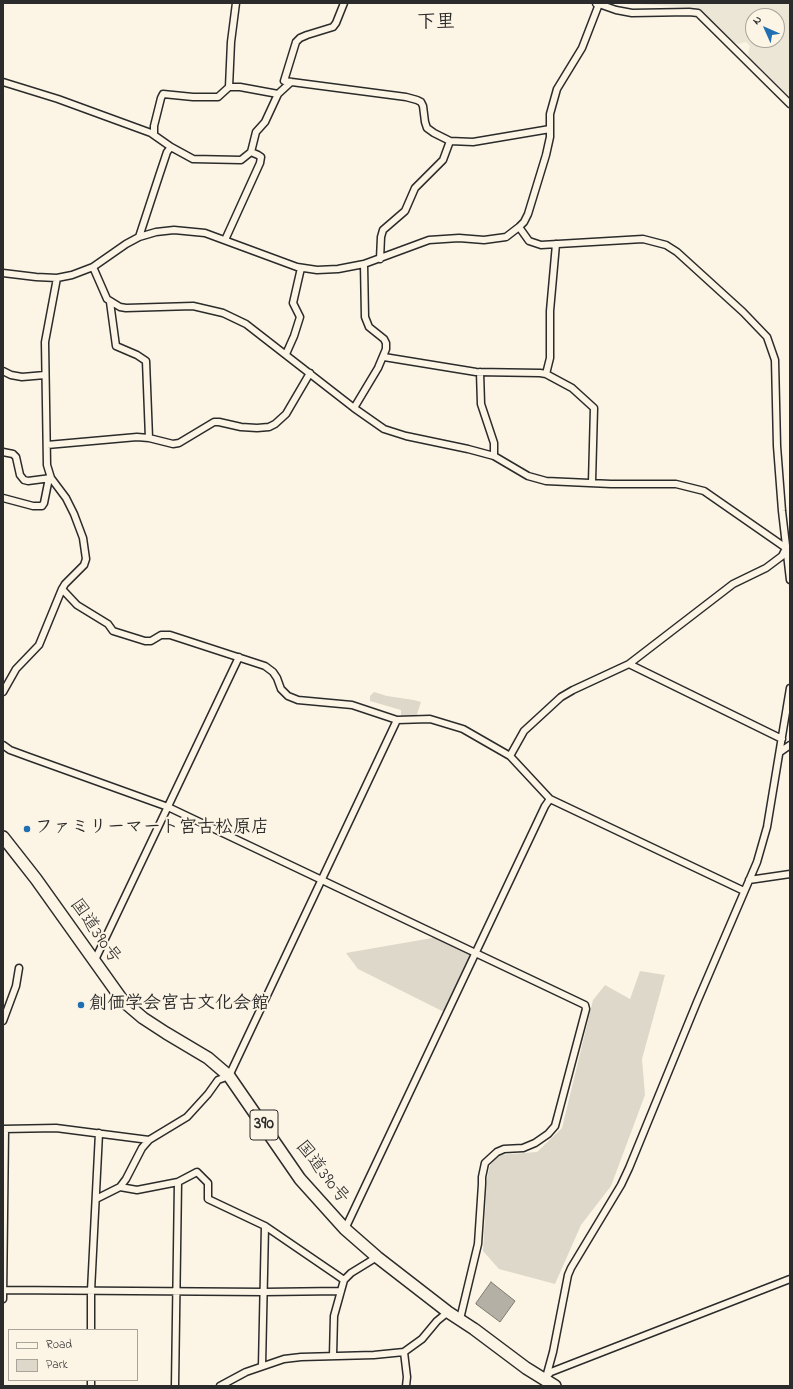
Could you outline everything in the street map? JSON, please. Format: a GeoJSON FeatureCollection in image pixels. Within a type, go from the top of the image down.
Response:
{"type":"FeatureCollection","features":[{"type":"Feature","properties":{"kind":"highway","name":"国道390号"},"geometry":{"type":"LineString","coordinates":[[3,837],[17,853],[123,1001],[134,1012],[208,1058],[229,1076],[300,1179],[345,1229],[376,1257],[448,1312],[460,1319],[545,1381],[555,1386]]}},
{"type":"Feature","properties":{"kind":"highway"},"geometry":{"type":"LineString","coordinates":[[3,845],[17,853]]}},
{"type":"Feature","properties":{"kind":"street"},"geometry":{"type":"LineString","coordinates":[[229,87],[231,42],[236,3]]}},
{"type":"Feature","properties":{"kind":"street"},"geometry":{"type":"LineString","coordinates":[[344,3],[333,27],[307,35],[300,38],[296,42],[284,81],[406,96],[418,100],[423,106],[427,128],[450,141],[473,142],[550,129]]}},
{"type":"Feature","properties":{"kind":"street"},"geometry":{"type":"LineString","coordinates":[[3,273],[57,278],[72,275],[93,267],[126,244],[140,237],[156,232],[174,230],[190,230],[205,233],[302,268],[327,270],[349,268],[364,264],[429,240],[460,238],[491,240],[506,237],[524,222],[528,214],[548,146],[550,137],[550,114],[557,89],[582,48],[598,3],[616,10],[632,13],[698,13],[790,104]]}},
{"type":"Feature","properties":{"kind":"street"},"geometry":{"type":"LineString","coordinates":[[3,82],[58,99],[154,134],[171,147],[193,159],[241,160],[251,152],[256,132],[265,122],[278,94],[291,82]]}},
{"type":"Feature","properties":{"kind":"street"},"geometry":{"type":"LineString","coordinates":[[154,134],[154,126],[163,94],[193,97],[218,97],[229,87],[240,87],[278,94]]}},
{"type":"Feature","properties":{"kind":"street"},"geometry":{"type":"LineString","coordinates":[[380,259],[383,230],[405,211],[416,188],[443,160],[450,141]]}},
{"type":"Feature","properties":{"kind":"street"},"geometry":{"type":"LineString","coordinates":[[140,237],[167,152],[171,147]]}},
{"type":"Feature","properties":{"kind":"street"},"geometry":{"type":"LineString","coordinates":[[225,240],[260,163],[261,157],[251,152]]}},
{"type":"Feature","properties":{"kind":"street"},"geometry":{"type":"LineString","coordinates":[[519,227],[529,241],[535,244],[643,239],[666,245],[677,252],[743,312],[767,337],[775,360],[777,446],[790,580]]}},
{"type":"Feature","properties":{"kind":"street"},"geometry":{"type":"LineString","coordinates":[[546,374],[550,358],[550,311],[556,244]]}},
{"type":"Feature","properties":{"kind":"street"},"geometry":{"type":"LineString","coordinates":[[354,408],[384,357],[386,349],[384,339],[369,327],[365,317],[364,264]]}},
{"type":"Feature","properties":{"kind":"street"},"geometry":{"type":"LineString","coordinates":[[93,267],[107,299],[120,307],[193,306],[223,313],[246,324],[377,425],[394,432],[494,456],[528,476],[546,481],[676,484],[704,491],[788,551]]}},
{"type":"Feature","properties":{"kind":"street"},"geometry":{"type":"LineString","coordinates":[[286,354],[300,317],[293,303],[302,268]]}},
{"type":"Feature","properties":{"kind":"street"},"geometry":{"type":"LineString","coordinates":[[3,692],[16,669],[39,645],[62,589],[84,565],[86,559],[83,538],[66,498],[50,478],[47,465],[45,342],[57,278]]}},
{"type":"Feature","properties":{"kind":"street"},"geometry":{"type":"LineString","coordinates":[[110,302],[116,346],[137,355],[146,361],[149,438]]}},
{"type":"Feature","properties":{"kind":"street"},"geometry":{"type":"LineString","coordinates":[[384,357],[480,372],[540,373],[546,374],[572,388],[594,408],[592,482]]}},
{"type":"Feature","properties":{"kind":"street"},"geometry":{"type":"LineString","coordinates":[[3,371],[11,375],[22,377],[45,375]]}},
{"type":"Feature","properties":{"kind":"street"},"geometry":{"type":"LineString","coordinates":[[480,372],[481,404],[494,443],[494,456]]}},
{"type":"Feature","properties":{"kind":"street"},"geometry":{"type":"LineString","coordinates":[[47,445],[137,437],[149,438],[173,444],[179,443],[214,422],[241,427],[269,427],[275,424],[286,414],[310,373]]}},
{"type":"Feature","properties":{"kind":"street"},"geometry":{"type":"LineString","coordinates":[[3,452],[16,456],[20,475],[24,480],[28,481],[50,478]]}},
{"type":"Feature","properties":{"kind":"street"},"geometry":{"type":"LineString","coordinates":[[3,498],[33,506],[42,506],[50,478]]}},
{"type":"Feature","properties":{"kind":"street"},"geometry":{"type":"LineString","coordinates":[[510,756],[524,731],[561,697],[629,664],[733,584],[766,568],[788,551]]}},
{"type":"Feature","properties":{"kind":"street"},"geometry":{"type":"LineString","coordinates":[[62,589],[77,605],[108,624],[113,631],[145,641],[151,641],[161,635],[170,635],[265,666],[273,672],[284,694],[298,700],[352,705],[398,720],[430,719],[463,729],[510,756],[550,799],[744,891]]}},
{"type":"Feature","properties":{"kind":"street"},"geometry":{"type":"LineString","coordinates":[[94,962],[239,657]]}},
{"type":"Feature","properties":{"kind":"street"},"geometry":{"type":"LineString","coordinates":[[629,664],[782,739]]}},
{"type":"Feature","properties":{"kind":"street"},"geometry":{"type":"LineString","coordinates":[[545,1381],[553,1352],[567,1280],[571,1268],[621,1185],[629,1168],[763,844],[790,688]]}},
{"type":"Feature","properties":{"kind":"street"},"geometry":{"type":"LineString","coordinates":[[96,1199],[120,1187],[126,1179],[142,1148],[149,1140],[187,1117],[208,1094],[218,1080],[229,1076],[398,720]]}},
{"type":"Feature","properties":{"kind":"street"},"geometry":{"type":"LineString","coordinates":[[3,745],[10,750],[168,807],[585,1006],[586,1008],[557,1117],[552,1130],[528,1147],[504,1149],[497,1152],[485,1163],[482,1177],[478,1244],[460,1319]]}},
{"type":"Feature","properties":{"kind":"street"},"geometry":{"type":"LineString","coordinates":[[780,752],[790,745]]}},
{"type":"Feature","properties":{"kind":"street"},"geometry":{"type":"LineString","coordinates":[[345,1229],[545,806],[550,799]]}},
{"type":"Feature","properties":{"kind":"street"},"geometry":{"type":"LineString","coordinates":[[749,880],[790,874]]}},
{"type":"Feature","properties":{"kind":"street"},"geometry":{"type":"LineString","coordinates":[[3,1021],[16,986],[19,968]]}},
{"type":"Feature","properties":{"kind":"street"},"geometry":{"type":"LineString","coordinates":[[3,1299],[4,1129],[56,1128],[149,1140]]}},
{"type":"Feature","properties":{"kind":"street"},"geometry":{"type":"LineString","coordinates":[[91,1329],[91,1291],[99,1133]]}},
{"type":"Feature","properties":{"kind":"street"},"geometry":{"type":"LineString","coordinates":[[120,1187],[136,1190],[178,1182],[197,1172],[208,1183],[208,1199],[265,1226],[344,1280]]}},
{"type":"Feature","properties":{"kind":"street"},"geometry":{"type":"LineString","coordinates":[[175,1386],[178,1292],[178,1182]]}},
{"type":"Feature","properties":{"kind":"street"},"geometry":{"type":"LineString","coordinates":[[262,1366],[265,1226]]}},
{"type":"Feature","properties":{"kind":"street"},"geometry":{"type":"LineString","coordinates":[[334,1356],[334,1316],[344,1280],[376,1257]]}},
{"type":"Feature","properties":{"kind":"street"},"geometry":{"type":"LineString","coordinates":[[545,1381],[551,1372],[790,1279]]}},
{"type":"Feature","properties":{"kind":"street"},"geometry":{"type":"LineString","coordinates":[[3,1290],[178,1292],[341,1291]]}},
{"type":"Feature","properties":{"kind":"street"},"geometry":{"type":"LineString","coordinates":[[220,1386],[246,1372],[284,1359],[301,1357],[374,1355],[404,1352],[422,1339],[437,1321],[448,1312]]}},
{"type":"Feature","properties":{"kind":"street"},"geometry":{"type":"LineString","coordinates":[[404,1352],[407,1377],[406,1386]]}},
{"type":"Feature","properties":{"kind":"shaded area"},"geometry":{"type":"Polygon","coordinates":[[[623,3],[790,3],[790,99],[750,60],[748,53],[749,48],[785,48],[785,8],[745,8],[745,42],[738,44],[731,42],[697,8],[623,3]]]}},
{"type":"Feature","properties":{"kind":"shaded area"},"geometry":{"type":"Polygon","coordinates":[[[491,1282],[515,1301],[500,1322],[476,1304],[491,1282]]]}},
{"type":"Feature","properties":{"kind":"green space"},"geometry":{"type":"Polygon","coordinates":[[[374,692],[387,696],[421,702],[416,717],[401,716],[401,710],[370,701],[370,696],[374,692]]]}},
{"type":"Feature","properties":{"kind":"green space"},"geometry":{"type":"Polygon","coordinates":[[[438,937],[474,954],[444,1012],[358,969],[346,953],[438,937]]]}},
{"type":"Feature","properties":{"kind":"green space"},"geometry":{"type":"Polygon","coordinates":[[[640,971],[665,975],[642,1059],[645,1095],[611,1186],[581,1225],[555,1284],[499,1269],[483,1251],[487,1178],[490,1165],[499,1155],[537,1152],[562,1128],[593,1000],[605,985],[630,999],[640,971]]]}},
{"type":"Feature","properties":{"kind":"place","name":"ファミリーマート宮古松原店"},"geometry":{"type":"Point","coordinates":[27,829]}},
{"type":"Feature","properties":{"kind":"place","name":"創価学会宮古文化会館"},"geometry":{"type":"Point","coordinates":[81,1005]}},
{"type":"Feature","properties":{"kind":"district","name":"下里"},"geometry":{"type":"Point","coordinates":[436,24]}}]}
